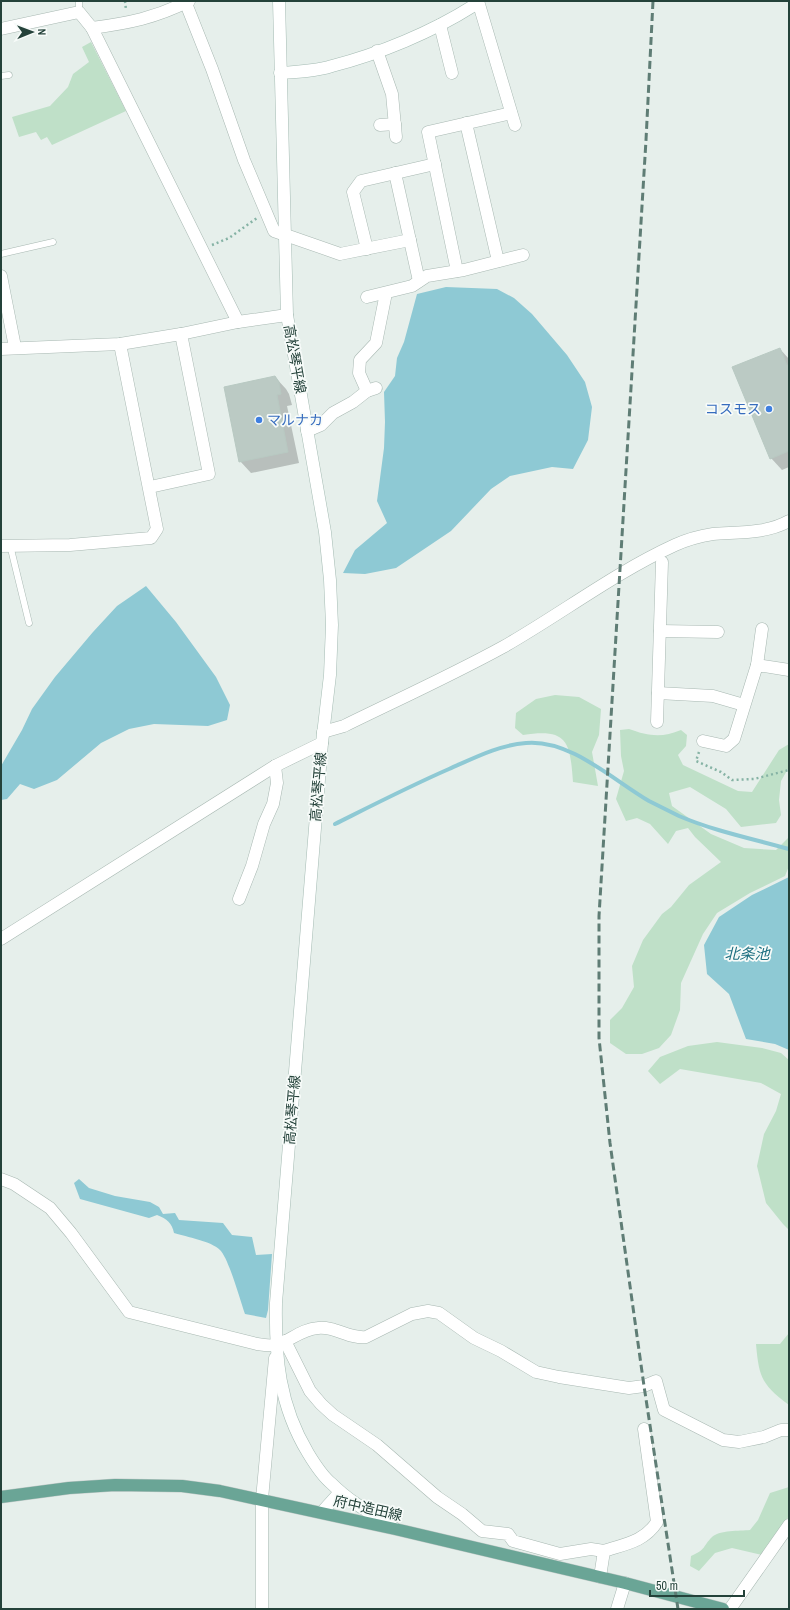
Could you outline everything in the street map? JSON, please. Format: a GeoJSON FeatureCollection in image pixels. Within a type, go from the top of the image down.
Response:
{"type":"FeatureCollection","features":[{"type":"Feature","properties":{"kind":"main road","name":"府中造田線"},"geometry":{"type":"LineString","coordinates":[[1,1497],[69,1488],[115,1485],[182,1486],[220,1490],[322,1512],[600,1577],[708,1607],[723,1609]]}},
{"type":"Feature","properties":{"kind":"street","name":"高松琴平線"},"geometry":{"type":"LineString","coordinates":[[279,1],[287,315],[325,532],[332,625],[330,675],[322,737],[276,1303],[284,1396],[296,1431],[313,1460],[330,1483],[350,1500],[395,1529]]}},
{"type":"Feature","properties":{"kind":"street"},"geometry":{"type":"LineString","coordinates":[[280,73],[301,72],[331,66],[377,51],[440,26],[478,1],[515,125]]}},
{"type":"Feature","properties":{"kind":"street"},"geometry":{"type":"LineString","coordinates":[[92,28],[132,22],[169,11],[186,2],[212,69],[244,160],[274,231],[340,254],[410,240]]}},
{"type":"Feature","properties":{"kind":"street"},"geometry":{"type":"LineString","coordinates":[[1,28],[79,6],[92,28],[238,322]]}},
{"type":"Feature","properties":{"kind":"street"},"geometry":{"type":"LineString","coordinates":[[440,26],[452,73]]}},
{"type":"Feature","properties":{"kind":"street"},"geometry":{"type":"LineString","coordinates":[[377,51],[392,94],[396,136]]}},
{"type":"Feature","properties":{"kind":"street"},"geometry":{"type":"LineString","coordinates":[[457,271],[428,132],[511,113]]}},
{"type":"Feature","properties":{"kind":"street"},"geometry":{"type":"LineString","coordinates":[[466,123],[498,262]]}},
{"type":"Feature","properties":{"kind":"street"},"geometry":{"type":"LineString","coordinates":[[380,125],[395,124]]}},
{"type":"Feature","properties":{"kind":"street"},"geometry":{"type":"LineString","coordinates":[[367,249],[353,192],[361,181],[435,164]]}},
{"type":"Feature","properties":{"kind":"street"},"geometry":{"type":"LineString","coordinates":[[395,173],[419,281]]}},
{"type":"Feature","properties":{"kind":"street"},"geometry":{"type":"LineString","coordinates":[[367,297],[412,286],[427,276],[457,271],[523,256]]}},
{"type":"Feature","properties":{"kind":"street"},"geometry":{"type":"LineString","coordinates":[[1,276],[15,348]]}},
{"type":"Feature","properties":{"kind":"street"},"geometry":{"type":"LineString","coordinates":[[307,431],[321,425],[333,413],[353,402],[371,389],[359,374],[360,360],[376,343],[386,293]]}},
{"type":"Feature","properties":{"kind":"street"},"geometry":{"type":"LineString","coordinates":[[1,349],[120,344],[181,334],[238,322],[287,315]]}},
{"type":"Feature","properties":{"kind":"street"},"geometry":{"type":"LineString","coordinates":[[150,487],[209,474],[181,334]]}},
{"type":"Feature","properties":{"kind":"street"},"geometry":{"type":"LineString","coordinates":[[5,546],[70,545],[151,538],[158,529],[120,344]]}},
{"type":"Feature","properties":{"kind":"street"},"geometry":{"type":"LineString","coordinates":[[1,939],[322,737],[503,647],[620,575],[675,546],[690,540],[711,535],[749,532],[781,525],[789,521]]}},
{"type":"Feature","properties":{"kind":"street"},"geometry":{"type":"LineString","coordinates":[[657,722],[662,562]]}},
{"type":"Feature","properties":{"kind":"street"},"geometry":{"type":"LineString","coordinates":[[703,741],[726,746],[734,739],[757,665],[762,629]]}},
{"type":"Feature","properties":{"kind":"street"},"geometry":{"type":"LineString","coordinates":[[660,631],[718,632]]}},
{"type":"Feature","properties":{"kind":"street"},"geometry":{"type":"LineString","coordinates":[[757,665],[789,670]]}},
{"type":"Feature","properties":{"kind":"street"},"geometry":{"type":"LineString","coordinates":[[658,693],[713,696],[744,705]]}},
{"type":"Feature","properties":{"kind":"street"},"geometry":{"type":"LineString","coordinates":[[239,899],[252,866],[264,824],[273,804],[277,783],[275,766]]}},
{"type":"Feature","properties":{"kind":"street"},"geometry":{"type":"LineString","coordinates":[[1,1179],[14,1184],[50,1208],[71,1233],[129,1312],[257,1344],[280,1343],[308,1330],[319,1328],[331,1328],[358,1338],[366,1337],[412,1314],[428,1311],[439,1313],[474,1338],[501,1351],[536,1372],[629,1388],[644,1386],[656,1381],[664,1410],[723,1440],[739,1442],[764,1437],[781,1430],[789,1430]]}},
{"type":"Feature","properties":{"kind":"street"},"geometry":{"type":"LineString","coordinates":[[262,1609],[262,1499],[280,1343]]}},
{"type":"Feature","properties":{"kind":"street"},"geometry":{"type":"LineString","coordinates":[[280,1343],[310,1391],[321,1404],[333,1415],[376,1445],[437,1497],[462,1514],[482,1531],[508,1534],[513,1541],[560,1554],[591,1549],[604,1551],[641,1539],[652,1530],[657,1522],[644,1429]]}},
{"type":"Feature","properties":{"kind":"street"},"geometry":{"type":"LineString","coordinates":[[322,1512],[340,1492]]}},
{"type":"Feature","properties":{"kind":"street"},"geometry":{"type":"LineString","coordinates":[[730,1609],[789,1525]]}},
{"type":"Feature","properties":{"kind":"street"},"geometry":{"type":"LineString","coordinates":[[600,1577],[604,1551]]}},
{"type":"Feature","properties":{"kind":"street"},"geometry":{"type":"LineString","coordinates":[[617,1609],[625,1583]]}},
{"type":"Feature","properties":{"kind":"lane"},"geometry":{"type":"LineString","coordinates":[[1,76],[9,75]]}},
{"type":"Feature","properties":{"kind":"lane"},"geometry":{"type":"LineString","coordinates":[[1,254],[53,242]]}},
{"type":"Feature","properties":{"kind":"lane"},"geometry":{"type":"LineString","coordinates":[[5,546],[29,623]]}},
{"type":"Feature","properties":{"kind":"path"},"geometry":{"type":"LineString","coordinates":[[202,249],[229,238],[266,211]]}},
{"type":"Feature","properties":{"kind":"path"},"geometry":{"type":"LineString","coordinates":[[703,741],[696,761],[721,772],[732,780],[754,779],[789,770]]}},
{"type":"Feature","properties":{"kind":"green space"},"geometry":{"type":"Polygon","coordinates":[[[91,42],[126,111],[52,145],[47,137],[41,140],[36,132],[19,137],[12,117],[50,106],[68,87],[73,74],[89,62],[82,47],[91,42]]]}},
{"type":"Feature","properties":{"kind":"green space"},"geometry":{"type":"Polygon","coordinates":[[[555,695],[579,697],[601,709],[599,735],[592,752],[598,786],[573,782],[568,748],[564,741],[558,736],[538,733],[523,735],[515,728],[516,713],[536,699],[555,695]]]}},
{"type":"Feature","properties":{"kind":"green space"},"geometry":{"type":"Polygon","coordinates":[[[629,729],[649,735],[668,734],[681,730],[687,735],[686,746],[678,755],[683,765],[738,791],[752,792],[779,750],[789,744],[789,767],[781,781],[779,800],[781,815],[776,823],[741,827],[726,809],[690,787],[669,793],[672,806],[711,834],[744,848],[776,850],[789,837],[789,866],[785,876],[750,893],[717,913],[703,934],[681,983],[680,1010],[671,1035],[659,1048],[642,1054],[626,1054],[610,1043],[610,1020],[622,1008],[634,987],[632,966],[643,940],[662,914],[671,907],[689,885],[721,862],[695,837],[688,828],[676,831],[668,844],[650,824],[637,818],[626,821],[616,799],[624,771],[621,756],[620,730],[629,729]]]}},
{"type":"Feature","properties":{"kind":"green space"},"geometry":{"type":"Polygon","coordinates":[[[717,1042],[762,1048],[781,1053],[789,1060],[789,1230],[766,1203],[757,1166],[764,1134],[776,1111],[781,1094],[761,1083],[680,1069],[660,1084],[648,1071],[660,1057],[688,1046],[717,1042]]]}},
{"type":"Feature","properties":{"kind":"green space"},"geometry":{"type":"Polygon","coordinates":[[[789,1333],[789,1405],[767,1386],[761,1373],[756,1344],[780,1344],[789,1333]]]}},
{"type":"Feature","properties":{"kind":"green space"},"geometry":{"type":"Polygon","coordinates":[[[789,1487],[789,1516],[762,1555],[732,1548],[715,1553],[699,1571],[690,1566],[691,1556],[702,1550],[709,1540],[715,1535],[730,1531],[750,1530],[758,1520],[770,1493],[789,1487]]]}},
{"type":"Feature","properties":{"kind":"water"},"geometry":{"type":"Polygon","coordinates":[[[446,287],[497,289],[514,298],[532,314],[567,355],[585,382],[592,407],[588,440],[573,469],[552,467],[510,476],[491,489],[451,531],[396,568],[365,574],[343,573],[355,550],[387,523],[377,501],[384,448],[384,392],[395,376],[397,358],[404,342],[417,294],[446,287]]]}},
{"type":"Feature","properties":{"kind":"water"},"geometry":{"type":"Polygon","coordinates":[[[146,586],[176,622],[216,677],[230,705],[227,720],[208,726],[154,724],[129,729],[101,743],[57,780],[34,789],[20,784],[7,799],[1,800],[1,766],[22,730],[32,709],[55,677],[117,606],[146,586]]]}},
{"type":"Feature","properties":{"kind":"water","name":"北条池"},"geometry":{"type":"Polygon","coordinates":[[[789,877],[789,1050],[775,1044],[746,1039],[729,994],[707,974],[704,945],[719,917],[752,895],[789,877]]]}},
{"type":"Feature","properties":{"kind":"water"},"geometry":{"type":"Polygon","coordinates":[[[79,1179],[89,1188],[115,1196],[150,1202],[159,1207],[163,1214],[175,1213],[179,1220],[223,1223],[232,1235],[252,1237],[256,1255],[272,1254],[268,1310],[266,1318],[245,1314],[227,1262],[220,1250],[216,1247],[205,1242],[174,1233],[168,1222],[164,1218],[157,1215],[149,1218],[80,1199],[74,1183],[79,1179]]]}},
{"type":"Feature","properties":{"kind":"building","name":"コスモス"},"geometry":{"type":"Polygon","coordinates":[[[780,348],[787,365],[789,365],[789,451],[770,459],[732,367],[780,348]]]}},
{"type":"Feature","properties":{"kind":"building"},"geometry":{"type":"Polygon","coordinates":[[[275,376],[279,382],[281,394],[277,395],[288,452],[239,462],[224,387],[275,376]]]}},
{"type":"Feature","properties":{"kind":"waterway"},"geometry":{"type":"LineString","coordinates":[[335,824],[420,782],[487,753],[516,744],[542,743],[559,747],[575,754],[606,772],[649,801],[679,816],[720,830],[789,849]]}},
{"type":"Feature","properties":{"kind":"railway"},"geometry":{"type":"LineString","coordinates":[[653,1],[646,140],[599,916],[599,1038],[610,1143],[644,1386],[678,1609]]}},
{"type":"Feature","properties":{"kind":"place","name":"コスモス"},"geometry":{"type":"Point","coordinates":[769,409]}},
{"type":"Feature","properties":{"kind":"place","name":"マルナカ"},"geometry":{"type":"Point","coordinates":[259,420]}}]}
